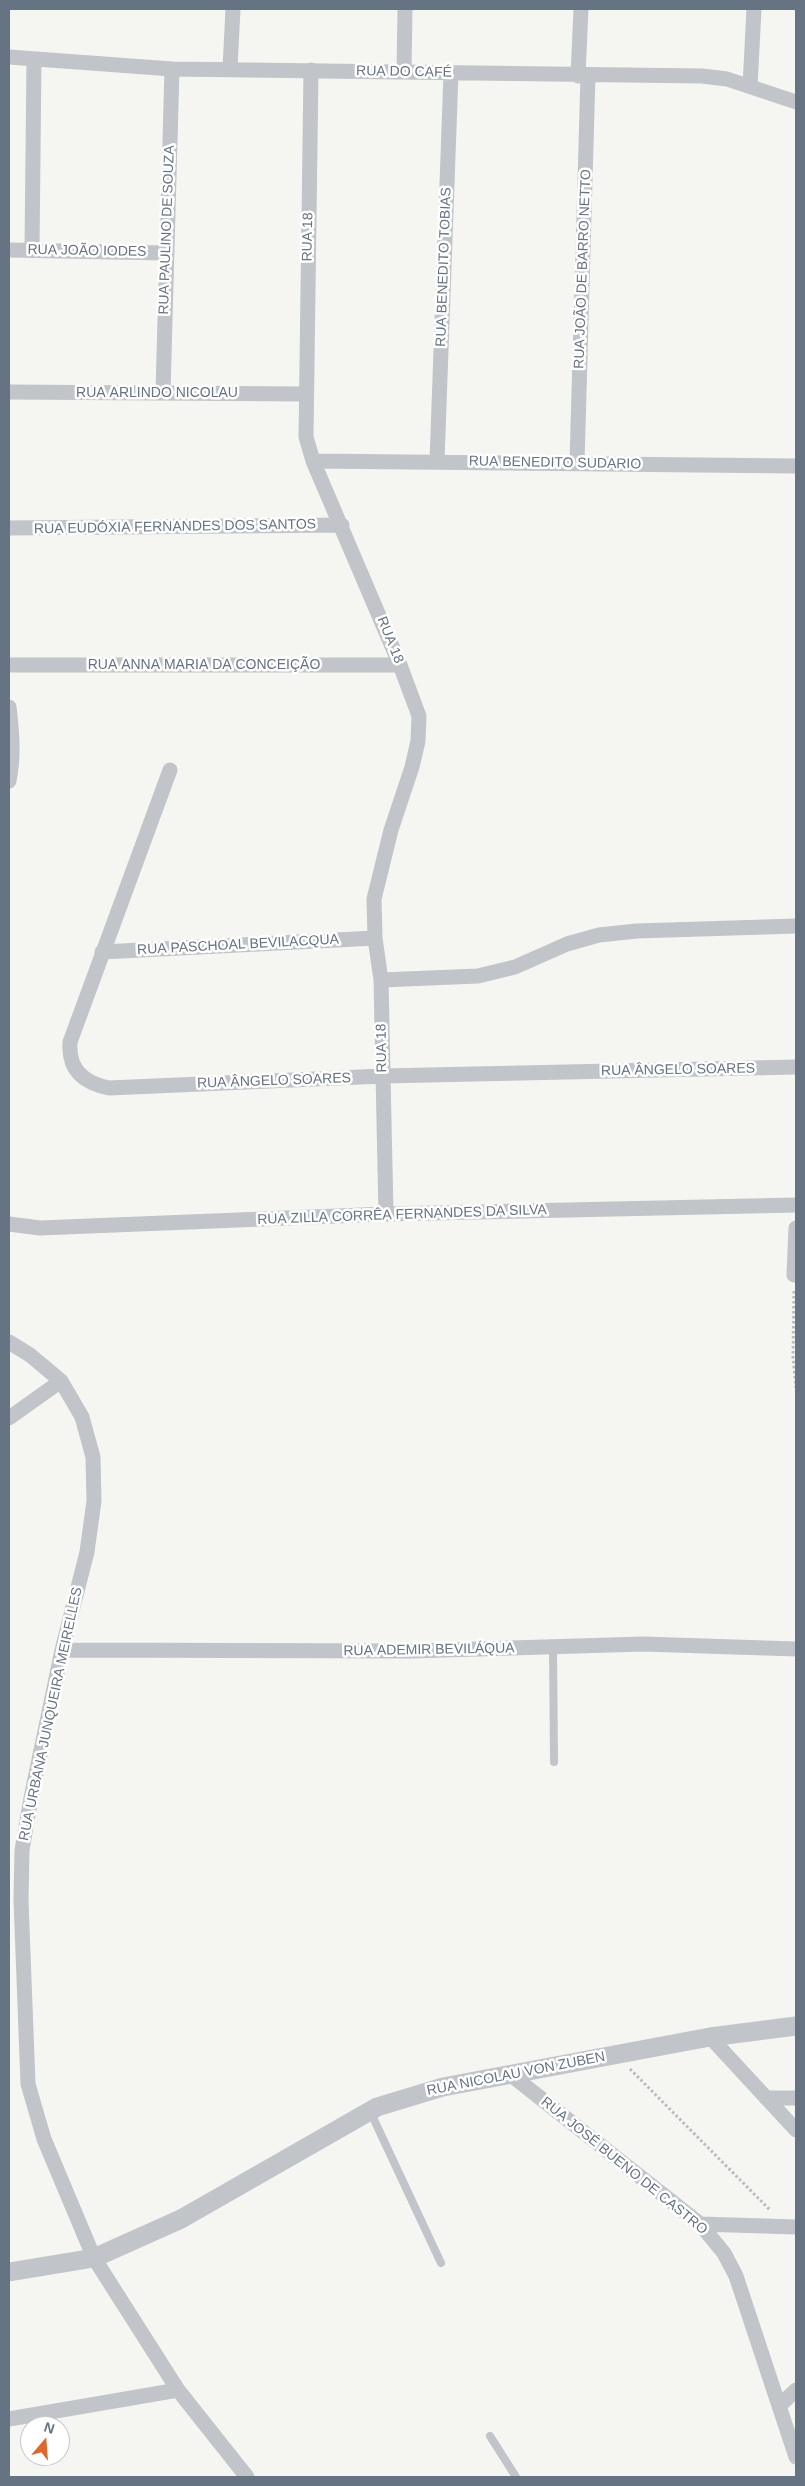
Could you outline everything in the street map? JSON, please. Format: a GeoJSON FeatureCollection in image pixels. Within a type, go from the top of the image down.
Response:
{"type":"FeatureCollection","features":[{"type":"Feature","properties":{"kind":"street"},"geometry":{"type":"LineString","coordinates":[[230,68],[233,9]]}},
{"type":"Feature","properties":{"kind":"street"},"geometry":{"type":"LineString","coordinates":[[404,71],[405,9]]}},
{"type":"Feature","properties":{"kind":"street","name":"RUA JOÃO DE BARRO NETTO"},"geometry":{"type":"LineString","coordinates":[[577,463],[583,75],[581,9]]}},
{"type":"Feature","properties":{"kind":"street"},"geometry":{"type":"LineString","coordinates":[[750,86],[754,9]]}},
{"type":"Feature","properties":{"kind":"street","name":"RUA DO CAFÉ"},"geometry":{"type":"LineString","coordinates":[[9,57],[172,69],[230,68],[702,76],[750,86],[796,102]]}},
{"type":"Feature","properties":{"kind":"street"},"geometry":{"type":"LineString","coordinates":[[32,250],[34,59]]}},
{"type":"Feature","properties":{"kind":"street","name":"RUA PAULINO DE SOUZA"},"geometry":{"type":"LineString","coordinates":[[163,392],[165,253],[172,69]]}},
{"type":"Feature","properties":{"kind":"street","name":"RUA 18"},"geometry":{"type":"LineString","coordinates":[[311,70],[305,394],[306,437],[313,461],[342,525],[400,665],[418,716],[418,740],[412,767],[380,867],[374,899],[375,938],[381,980],[386,1214]]}},
{"type":"Feature","properties":{"kind":"street","name":"RUA BENEDITO TOBIAS"},"geometry":{"type":"LineString","coordinates":[[437,461],[451,73]]}},
{"type":"Feature","properties":{"kind":"street","name":"RUA JOÃO IODES"},"geometry":{"type":"LineString","coordinates":[[9,250],[165,253]]}},
{"type":"Feature","properties":{"kind":"street","name":"RUA ARLINDO NICOLAU"},"geometry":{"type":"LineString","coordinates":[[9,392],[305,394]]}},
{"type":"Feature","properties":{"kind":"street","name":"RUA BENEDITO SUDARIO"},"geometry":{"type":"LineString","coordinates":[[313,461],[796,466]]}},
{"type":"Feature","properties":{"kind":"street","name":"RUA EUDÓXIA FERNANDES DOS SANTOS"},"geometry":{"type":"LineString","coordinates":[[9,528],[342,525]]}},
{"type":"Feature","properties":{"kind":"street","name":"RUA ANNA MARIA DA CONCEIÇÃO"},"geometry":{"type":"LineString","coordinates":[[9,666],[400,665]]}},
{"type":"Feature","properties":{"kind":"street"},"geometry":{"type":"LineString","coordinates":[[9,707],[12,733],[12,765],[9,780]]}},
{"type":"Feature","properties":{"kind":"street","name":"RUA ÂNGELO SOARES"},"geometry":{"type":"LineString","coordinates":[[170,770],[70,1042],[73,1062],[86,1082],[110,1088],[383,1076],[796,1067]]}},
{"type":"Feature","properties":{"kind":"street"},"geometry":{"type":"LineString","coordinates":[[381,980],[478,976],[515,967],[566,944],[599,935],[637,930],[796,926]]}},
{"type":"Feature","properties":{"kind":"street","name":"RUA PASCHOAL BEVILACQUA"},"geometry":{"type":"LineString","coordinates":[[102,952],[375,938]]}},
{"type":"Feature","properties":{"kind":"street","name":"RUA ZILLA CORRÊA FERNANDES DA SILVA"},"geometry":{"type":"LineString","coordinates":[[9,1224],[40,1228],[386,1214],[796,1205]]}},
{"type":"Feature","properties":{"kind":"street"},"geometry":{"type":"LineString","coordinates":[[794,1275],[796,1228]]}},
{"type":"Feature","properties":{"kind":"street","name":"RUA URBANA JUNQUEIRA MEIRELLES"},"geometry":{"type":"LineString","coordinates":[[9,1342],[30,1355],[61,1382],[82,1417],[94,1457],[94,1501],[87,1552],[62,1650],[22,1850],[25,2034],[28,2084],[44,2140],[94,2258],[178,2390],[247,2477]]}},
{"type":"Feature","properties":{"kind":"street"},"geometry":{"type":"LineString","coordinates":[[9,1418],[61,1382]]}},
{"type":"Feature","properties":{"kind":"street","name":"RUA ADEMIR BEVILÁQUA"},"geometry":{"type":"LineString","coordinates":[[62,1650],[412,1651],[643,1644],[796,1649]]}},
{"type":"Feature","properties":{"kind":"street","name":"RUA NICOLAU VON ZUBEN"},"geometry":{"type":"LineString","coordinates":[[9,2272],[94,2258],[180,2219],[370,2111],[443,2086],[710,2037],[796,2026]]}},
{"type":"Feature","properties":{"kind":"street"},"geometry":{"type":"LineString","coordinates":[[710,2037],[796,2130]]}},
{"type":"Feature","properties":{"kind":"street","name":"RUA JOSÉ BUENO DE CASTRO"},"geometry":{"type":"LineString","coordinates":[[510,2074],[700,2224],[724,2252],[736,2276],[796,2456]]}},
{"type":"Feature","properties":{"kind":"street"},"geometry":{"type":"LineString","coordinates":[[766,2098],[796,2098]]}},
{"type":"Feature","properties":{"kind":"street"},"geometry":{"type":"LineString","coordinates":[[700,2224],[792,2227]]}},
{"type":"Feature","properties":{"kind":"street"},"geometry":{"type":"LineString","coordinates":[[9,2419],[178,2390]]}},
{"type":"Feature","properties":{"kind":"street"},"geometry":{"type":"LineString","coordinates":[[779,2406],[796,2390]]}},
{"type":"Feature","properties":{"kind":"lane"},"geometry":{"type":"LineString","coordinates":[[553,1647],[554,1762]]}},
{"type":"Feature","properties":{"kind":"lane"},"geometry":{"type":"LineString","coordinates":[[370,2111],[441,2263]]}},
{"type":"Feature","properties":{"kind":"lane"},"geometry":{"type":"LineString","coordinates":[[490,2436],[516,2477]]}},
{"type":"Feature","properties":{"kind":"path"},"geometry":{"type":"LineString","coordinates":[[794,1275],[793,1357],[796,1388]]}},
{"type":"Feature","properties":{"kind":"path"},"geometry":{"type":"LineString","coordinates":[[615,2055],[792,2227]]}}]}
